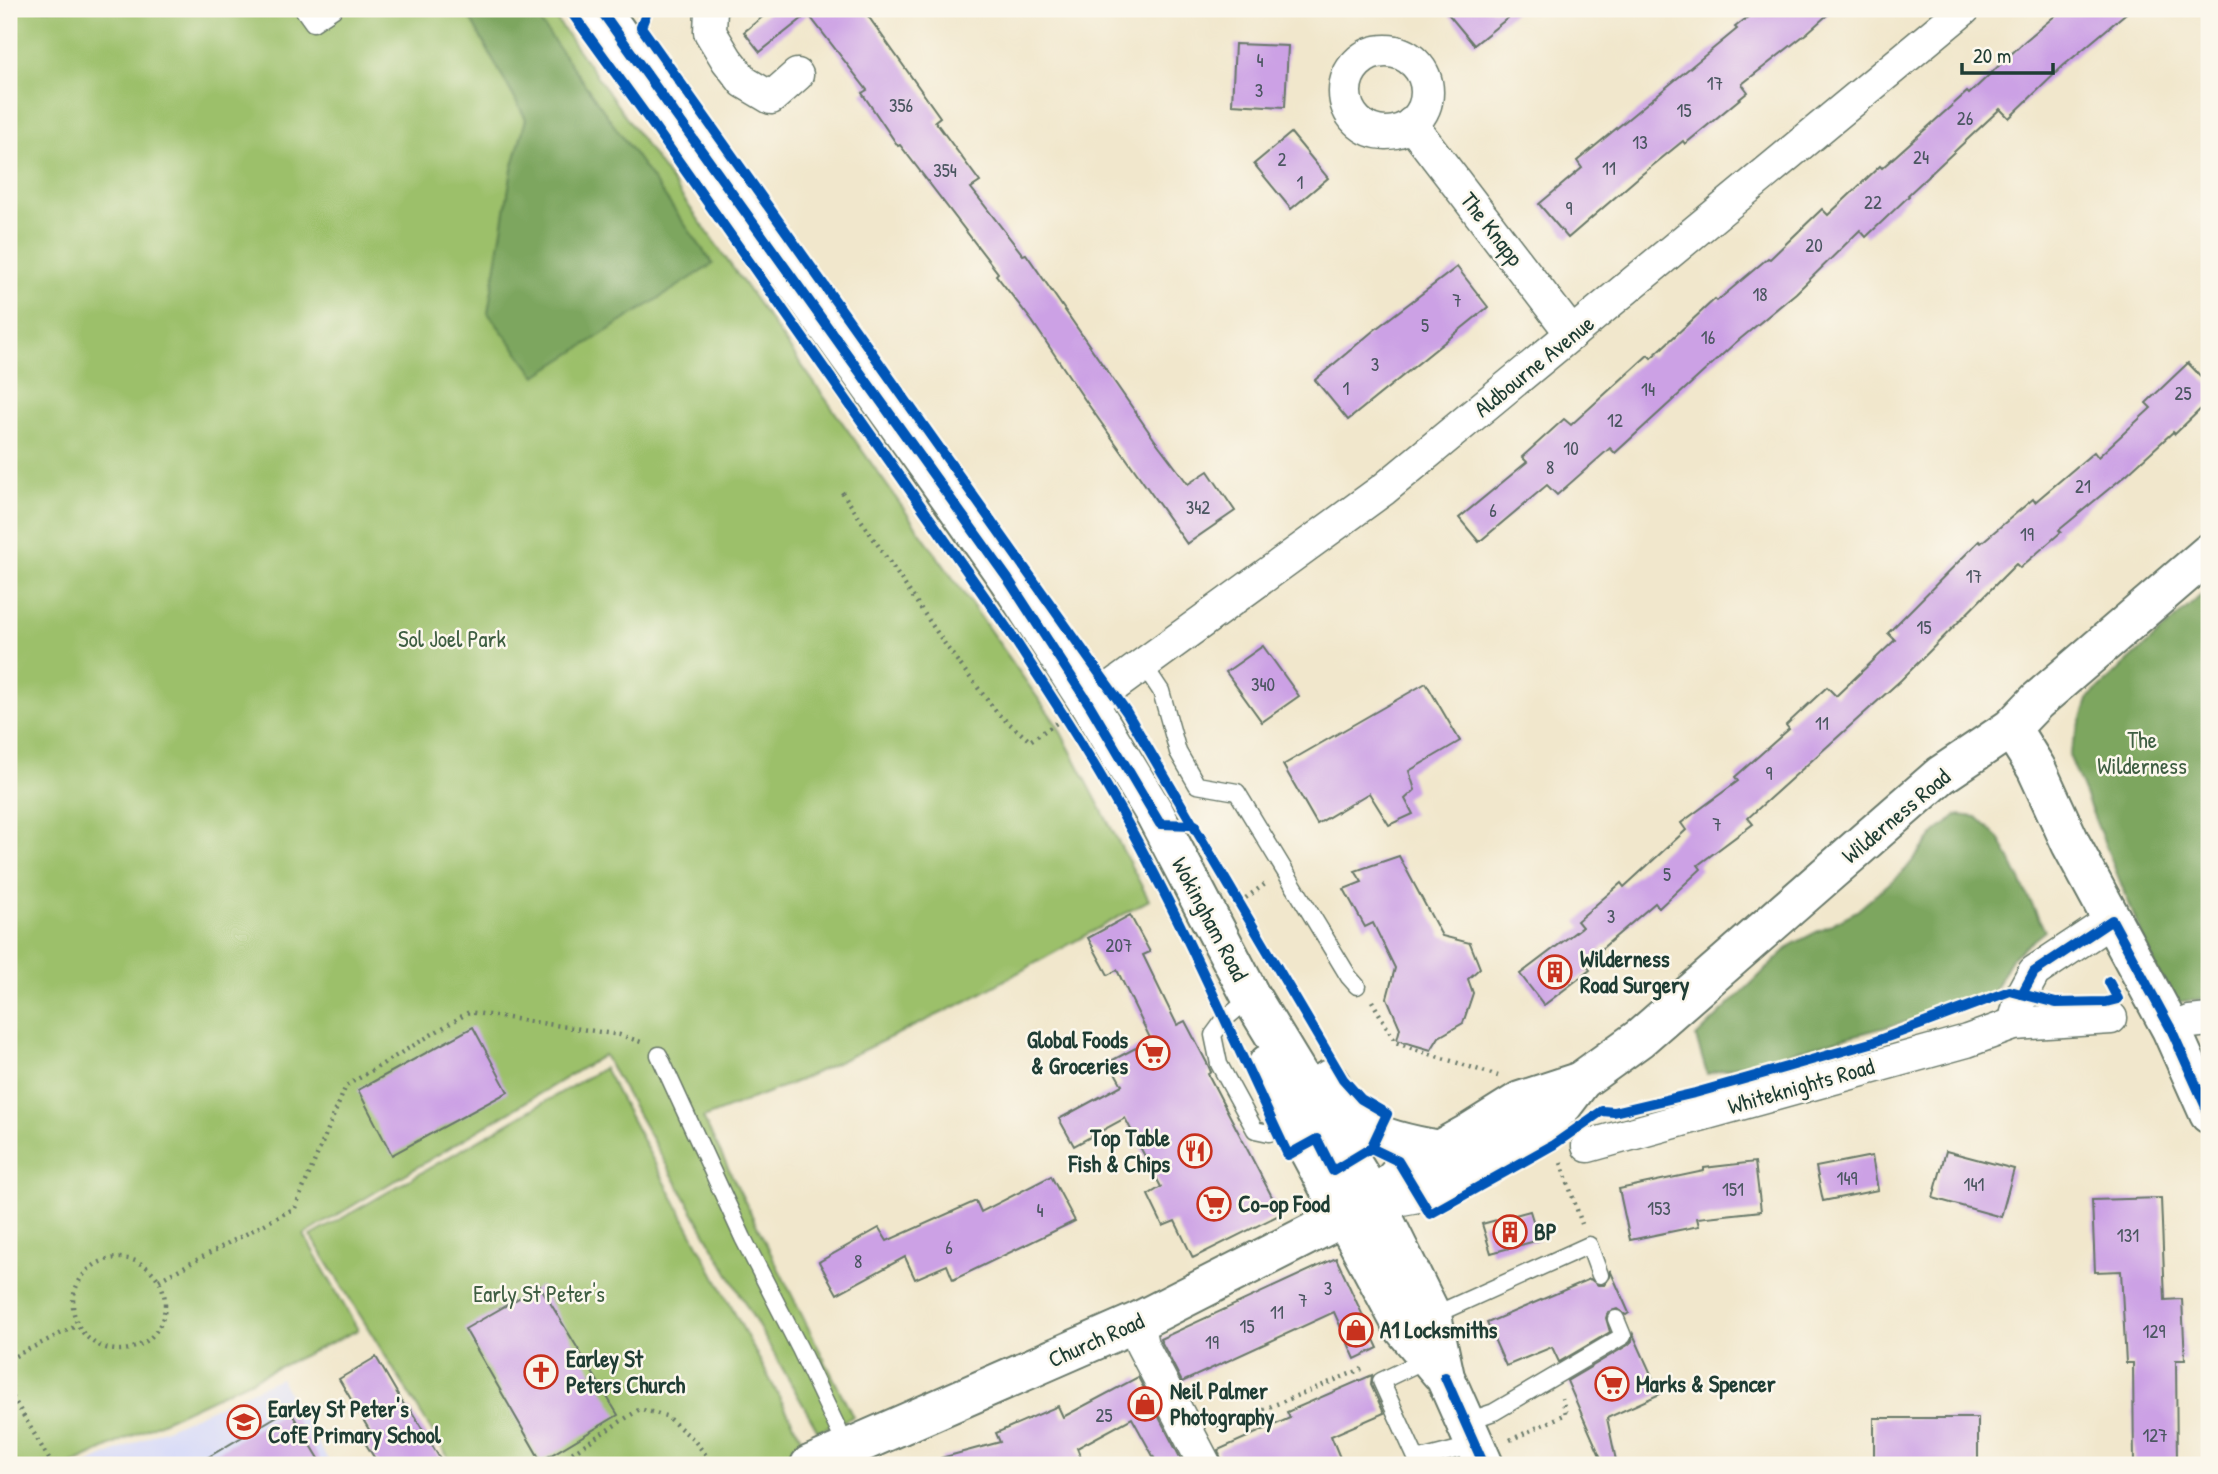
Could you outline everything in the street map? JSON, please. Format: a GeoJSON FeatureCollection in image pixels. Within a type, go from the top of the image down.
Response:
{"type":"FeatureCollection","features":[{"type":"Feature","properties":{"kind":"main road","name":"Wokingham Road"},"geometry":{"type":"LineString","coordinates":[[612,14],[1008,579],[1077,711],[1155,814],[1360,1209],[1404,1329],[1436,1368],[1483,1444]]}},
{"type":"Feature","properties":{"kind":"main road","name":"Wilderness Road"},"geometry":{"type":"LineString","coordinates":[[1360,1209],[1441,1184],[1517,1142],[1543,1123],[1563,1105],[1582,1080],[1640,1038],[1941,775],[2011,728],[2037,701],[2209,553]]}},
{"type":"Feature","properties":{"kind":"main road"},"geometry":{"type":"LineString","coordinates":[[2011,728],[2036,768],[2071,844],[2207,1096]]}},
{"type":"Feature","properties":{"kind":"main road","name":"Wokingham Road"},"geometry":{"type":"LineString","coordinates":[[1251,998],[1258,1035],[1295,1125],[1360,1209],[1432,1316],[1436,1368]]}},
{"type":"Feature","properties":{"kind":"main road"},"geometry":{"type":"LineString","coordinates":[[1251,998],[1284,1012],[1341,1101],[1364,1127],[1402,1143],[1438,1150]]}},
{"type":"Feature","properties":{"kind":"main road","name":"Wilderness Road"},"geometry":{"type":"LineString","coordinates":[[1360,1209],[1403,1170],[1520,1101],[1582,1080]]}},
{"type":"Feature","properties":{"kind":"main road","name":"Church Road"},"geometry":{"type":"LineString","coordinates":[[810,1465],[1137,1322],[1360,1209]]}},
{"type":"Feature","properties":{"kind":"street"},"geometry":{"type":"LineString","coordinates":[[711,9],[710,32],[744,82],[771,98],[797,75]]}},
{"type":"Feature","properties":{"kind":"street","name":"Aldbourne Avenue"},"geometry":{"type":"LineString","coordinates":[[1077,711],[1212,617],[1384,489],[1573,334],[1952,12]]}},
{"type":"Feature","properties":{"kind":"street","name":"The Knapp"},"geometry":{"type":"LineString","coordinates":[[1411,124],[1573,334]]}},
{"type":"Feature","properties":{"kind":"street"},"geometry":{"type":"LineString","coordinates":[[2014,1024],[2022,994],[2034,972],[2112,920]]}},
{"type":"Feature","properties":{"kind":"street","name":"Whiteknights Road"},"geometry":{"type":"LineString","coordinates":[[1588,1146],[1967,1041],[2014,1024],[2111,1018]]}},
{"type":"Feature","properties":{"kind":"street"},"geometry":{"type":"LineString","coordinates":[[2171,1029],[2190,1022],[2209,1020]]}},
{"type":"Feature","properties":{"kind":"street"},"geometry":{"type":"LineString","coordinates":[[1137,1322],[1142,1345],[1198,1452]]}},
{"type":"Feature","properties":{"kind":"lane"},"geometry":{"type":"LineString","coordinates":[[303,9],[313,23],[334,9]]}},
{"type":"Feature","properties":{"kind":"lane"},"geometry":{"type":"LineString","coordinates":[[1143,664],[1161,691],[1178,752],[1197,785],[1237,792],[1357,986]]}},
{"type":"Feature","properties":{"kind":"lane"},"geometry":{"type":"LineString","coordinates":[[659,1055],[743,1238],[848,1450]]}},
{"type":"Feature","properties":{"kind":"lane"},"geometry":{"type":"LineString","coordinates":[[1432,1316],[1589,1245],[1600,1275]]}},
{"type":"Feature","properties":{"kind":"lane"},"geometry":{"type":"LineString","coordinates":[[1436,1368],[1381,1381],[1417,1460],[1483,1444],[1494,1412],[1623,1336],[1616,1319]]}},
{"type":"Feature","properties":{"kind":"path"},"geometry":{"type":"LineString","coordinates":[[842,492],[949,650],[998,714],[1030,741],[1077,711]]}},
{"type":"Feature","properties":{"kind":"path"},"geometry":{"type":"LineString","coordinates":[[1240,902],[1285,871]]}},
{"type":"Feature","properties":{"kind":"path"},"geometry":{"type":"LineString","coordinates":[[1357,986],[1367,992],[1396,1043],[1511,1080]]}},
{"type":"Feature","properties":{"kind":"path"},"geometry":{"type":"LineString","coordinates":[[159,1280],[295,1208],[346,1086],[469,1012],[620,1035],[638,1040],[659,1055]]}},
{"type":"Feature","properties":{"kind":"path"},"geometry":{"type":"LineString","coordinates":[[1561,1162],[1589,1245]]}},
{"type":"Feature","properties":{"kind":"path"},"geometry":{"type":"LineString","coordinates":[[119,1258],[142,1264],[159,1280],[165,1301],[161,1323],[153,1335],[141,1344],[128,1349],[113,1350],[87,1337],[78,1325],[73,1310],[74,1294],[79,1280],[90,1268],[104,1260],[119,1258]]}},
{"type":"Feature","properties":{"kind":"path"},"geometry":{"type":"LineString","coordinates":[[9,1359],[78,1325]]}},
{"type":"Feature","properties":{"kind":"path"},"geometry":{"type":"LineString","coordinates":[[1198,1452],[1369,1366]]}},
{"type":"Feature","properties":{"kind":"path"},"geometry":{"type":"LineString","coordinates":[[1483,1444],[1566,1414],[1561,1398],[1566,1389]]}},
{"type":"Feature","properties":{"kind":"path"},"geometry":{"type":"LineString","coordinates":[[9,1391],[49,1459]]}},
{"type":"Feature","properties":{"kind":"path"},"geometry":{"type":"LineString","coordinates":[[567,1465],[570,1454],[640,1409],[666,1416],[693,1439],[714,1465]]}},
{"type":"Feature","properties":{"kind":"shaded area","name":"Earley St Peter's CofE Primary School"},"geometry":{"type":"Polygon","coordinates":[[[280,1378],[331,1465],[85,1465],[280,1378]]]}},
{"type":"Feature","properties":{"kind":"green space","name":"Sol Joel Park"},"geometry":{"type":"Polygon","coordinates":[[[9,9],[549,9],[1057,725],[1149,900],[967,1001],[800,1080],[703,1118],[853,1417],[818,1431],[604,1055],[304,1235],[358,1330],[70,1465],[9,1465],[9,9]]]}},
{"type":"Feature","properties":{"kind":"green space"},"geometry":{"type":"Polygon","coordinates":[[[465,9],[531,9],[713,264],[536,376],[488,313],[512,169],[526,119],[465,9]]]}},
{"type":"Feature","properties":{"kind":"green space","name":"The Wilderness"},"geometry":{"type":"Polygon","coordinates":[[[2209,588],[2209,998],[2177,1002],[2155,968],[2069,755],[2089,697],[2209,588]]]}},
{"type":"Feature","properties":{"kind":"green space"},"geometry":{"type":"Polygon","coordinates":[[[1957,815],[1977,817],[2000,839],[2045,931],[2011,958],[1989,1000],[1707,1074],[1696,1037],[1791,945],[1857,911],[1906,869],[1935,833],[1957,815]]]}},
{"type":"Feature","properties":{"kind":"green space","name":"Early St Peter's"},"geometry":{"type":"Polygon","coordinates":[[[604,1068],[806,1447],[773,1465],[453,1465],[311,1236],[604,1068]]]}},
{"type":"Feature","properties":{"kind":"building"},"geometry":{"type":"Polygon","coordinates":[[[772,9],[863,9],[940,117],[935,121],[980,182],[971,188],[1023,255],[1026,254],[1154,439],[1188,484],[1208,471],[1235,511],[1187,544],[1032,321],[996,275],[998,273],[900,145],[898,146],[862,93],[867,90],[808,14],[760,52],[744,32],[772,9]]]}},
{"type":"Feature","properties":{"kind":"building"},"geometry":{"type":"Polygon","coordinates":[[[1444,9],[1519,9],[1474,45],[1444,9]]]}},
{"type":"Feature","properties":{"kind":"building"},"geometry":{"type":"Polygon","coordinates":[[[1758,9],[1834,9],[1742,84],[1748,92],[1685,144],[1683,141],[1641,175],[1568,238],[1539,204],[1582,168],[1577,161],[1758,9]]]}},
{"type":"Feature","properties":{"kind":"building"},"geometry":{"type":"Polygon","coordinates":[[[2063,9],[2131,9],[2063,66],[2009,118],[2000,109],[1866,237],[1860,230],[1796,293],[1734,344],[1615,453],[1610,448],[1557,495],[1547,485],[1479,542],[1459,518],[1527,462],[1522,457],[1564,419],[1571,425],[1648,355],[1651,358],[1715,299],[1717,301],[1770,259],[1822,209],[1828,215],[1880,166],[1882,168],[1967,92],[1969,94],[2063,9]]]}},
{"type":"Feature","properties":{"kind":"building"},"geometry":{"type":"Polygon","coordinates":[[[1235,44],[1288,46],[1285,107],[1232,104],[1235,44]]]}},
{"type":"Feature","properties":{"kind":"building"},"geometry":{"type":"Polygon","coordinates":[[[1291,133],[1328,178],[1291,209],[1254,164],[1291,133]]]}},
{"type":"Feature","properties":{"kind":"building"},"geometry":{"type":"Polygon","coordinates":[[[1457,267],[1488,307],[1348,420],[1315,380],[1373,331],[1457,267]]]}},
{"type":"Feature","properties":{"kind":"building"},"geometry":{"type":"Polygon","coordinates":[[[2188,363],[2209,385],[2209,401],[2175,434],[2173,432],[2059,530],[2061,532],[2020,568],[2016,564],[1901,680],[1748,818],[1753,824],[1698,865],[1701,869],[1659,908],[1655,903],[1585,963],[1590,970],[1544,1005],[1520,974],[1582,927],[1577,921],[1621,883],[1624,887],[1686,830],[1681,823],[1738,781],[1735,777],[1789,729],[1786,725],[1827,687],[1836,696],[1895,640],[1888,633],[1979,541],[1981,543],[2033,499],[2035,502],[2094,452],[2098,457],[2151,408],[2146,403],[2188,363]]]}},
{"type":"Feature","properties":{"kind":"building"},"geometry":{"type":"Polygon","coordinates":[[[1263,646],[1299,696],[1262,722],[1226,672],[1263,646]]]}},
{"type":"Feature","properties":{"kind":"building"},"geometry":{"type":"Polygon","coordinates":[[[1426,683],[1460,741],[1409,771],[1415,790],[1405,799],[1413,814],[1389,825],[1369,793],[1317,824],[1283,765],[1426,683]]]}},
{"type":"Feature","properties":{"kind":"building"},"geometry":{"type":"Polygon","coordinates":[[[1399,856],[1442,936],[1470,943],[1480,968],[1468,979],[1473,993],[1463,1023],[1439,1037],[1431,1050],[1397,1040],[1400,1028],[1387,998],[1395,968],[1373,923],[1365,927],[1344,889],[1362,882],[1355,871],[1399,856]]]}},
{"type":"Feature","properties":{"kind":"building"},"geometry":{"type":"Polygon","coordinates":[[[1130,915],[1150,952],[1143,955],[1177,1025],[1185,1021],[1208,1065],[1211,1072],[1208,1074],[1281,1214],[1193,1258],[1175,1221],[1163,1226],[1148,1195],[1161,1187],[1125,1118],[1074,1146],[1059,1119],[1122,1085],[1109,1062],[1151,1040],[1117,970],[1108,975],[1088,938],[1130,915]]]}},
{"type":"Feature","properties":{"kind":"building"},"geometry":{"type":"Polygon","coordinates":[[[473,1027],[508,1092],[392,1155],[358,1090],[473,1027]]]}},
{"type":"Feature","properties":{"kind":"building"},"geometry":{"type":"Polygon","coordinates":[[[1946,1151],[2014,1169],[2001,1217],[1933,1198],[1946,1151]]]}},
{"type":"Feature","properties":{"kind":"building"},"geometry":{"type":"Polygon","coordinates":[[[1872,1156],[1878,1190],[1823,1201],[1816,1167],[1872,1156]]]}},
{"type":"Feature","properties":{"kind":"building"},"geometry":{"type":"Polygon","coordinates":[[[1755,1162],[1761,1211],[1697,1218],[1699,1226],[1630,1240],[1619,1189],[1704,1171],[1704,1168],[1755,1162]]]}},
{"type":"Feature","properties":{"kind":"building"},"geometry":{"type":"Polygon","coordinates":[[[1051,1176],[1075,1221],[953,1280],[947,1265],[915,1279],[905,1257],[837,1294],[819,1262],[879,1228],[887,1241],[976,1201],[981,1212],[1051,1176]]]}},
{"type":"Feature","properties":{"kind":"building"},"geometry":{"type":"Polygon","coordinates":[[[2161,1198],[2165,1300],[2182,1299],[2185,1360],[2176,1360],[2177,1465],[2134,1465],[2133,1363],[2126,1363],[2121,1271],[2095,1272],[2092,1200],[2161,1198]]]}},
{"type":"Feature","properties":{"kind":"building","name":"BP"},"geometry":{"type":"Polygon","coordinates":[[[1530,1211],[1539,1240],[1491,1253],[1482,1224],[1530,1211]]]}},
{"type":"Feature","properties":{"kind":"building"},"geometry":{"type":"Polygon","coordinates":[[[1336,1258],[1378,1348],[1355,1359],[1334,1312],[1182,1382],[1160,1339],[1336,1258]]]}},
{"type":"Feature","properties":{"kind":"building"},"geometry":{"type":"Polygon","coordinates":[[[1610,1270],[1629,1313],[1626,1315],[1617,1309],[1608,1312],[1606,1318],[1610,1332],[1559,1362],[1552,1347],[1506,1366],[1487,1323],[1590,1279],[1598,1285],[1604,1285],[1610,1277],[1610,1270]]]}},
{"type":"Feature","properties":{"kind":"building","name":"Earley St Peters Church"},"geometry":{"type":"Polygon","coordinates":[[[540,1286],[618,1415],[541,1461],[465,1329],[540,1286]]]}},
{"type":"Feature","properties":{"kind":"building","name":"Marks & Spencer"},"geometry":{"type":"Polygon","coordinates":[[[1633,1334],[1660,1394],[1607,1418],[1617,1465],[1604,1465],[1567,1381],[1628,1345],[1633,1334]]]}},
{"type":"Feature","properties":{"kind":"building"},"geometry":{"type":"Polygon","coordinates":[[[376,1357],[444,1465],[379,1465],[362,1438],[371,1433],[339,1379],[376,1357]]]}},
{"type":"Feature","properties":{"kind":"building"},"geometry":{"type":"Polygon","coordinates":[[[1372,1375],[1371,1385],[1384,1413],[1331,1436],[1343,1465],[1223,1465],[1218,1450],[1290,1418],[1287,1412],[1372,1375]]]}},
{"type":"Feature","properties":{"kind":"building"},"geometry":{"type":"Polygon","coordinates":[[[1138,1377],[1184,1465],[1158,1465],[1132,1418],[1077,1448],[1084,1465],[942,1465],[941,1458],[1000,1442],[996,1433],[1058,1406],[1063,1417],[1138,1377]]]}},
{"type":"Feature","properties":{"kind":"building"},"geometry":{"type":"Polygon","coordinates":[[[289,1409],[323,1465],[195,1465],[289,1409]]]}},
{"type":"Feature","properties":{"kind":"building"},"geometry":{"type":"Polygon","coordinates":[[[1874,1418],[1978,1418],[1978,1465],[1874,1465],[1874,1418]]]}},
{"type":"Feature","properties":{"kind":"cycle path"},"geometry":{"type":"LineString","coordinates":[[569,9],[1011,634],[1068,723],[1123,815],[1167,898],[1288,1155],[1317,1139],[1333,1171],[1371,1148],[1387,1114],[1361,1099],[1343,1079],[1126,711],[641,27],[648,9]]}},
{"type":"Feature","properties":{"kind":"cycle path"},"geometry":{"type":"LineString","coordinates":[[600,9],[1008,579],[1089,704],[1160,824],[1195,825]]}},
{"type":"Feature","properties":{"kind":"cycle path"},"geometry":{"type":"LineString","coordinates":[[2022,994],[2034,972],[2112,920],[2171,1029],[2209,1114]]}},
{"type":"Feature","properties":{"kind":"cycle path"},"geometry":{"type":"LineString","coordinates":[[1371,1148],[1398,1161],[1430,1214],[1553,1145],[1602,1111],[1614,1112],[1695,1093],[1871,1043],[2010,991],[2056,1003],[2106,1002],[2118,999],[2109,982]]}},
{"type":"Feature","properties":{"kind":"cycle path"},"geometry":{"type":"LineString","coordinates":[[1445,1377],[1484,1465]]}},
{"type":"Feature","properties":{"kind":"place","name":"Wilderness Road Surgery"},"geometry":{"type":"Point","coordinates":[1555,972]}},
{"type":"Feature","properties":{"kind":"place","name":"Global Foods & Groceries"},"geometry":{"type":"Point","coordinates":[1153,1053]}},
{"type":"Feature","properties":{"kind":"place","name":"Top Table Fish & Chips"},"geometry":{"type":"Point","coordinates":[1195,1151]}},
{"type":"Feature","properties":{"kind":"place","name":"Co-op Food"},"geometry":{"type":"Point","coordinates":[1214,1204]}},
{"type":"Feature","properties":{"kind":"place","name":"BP"},"geometry":{"type":"Point","coordinates":[1510,1232]}},
{"type":"Feature","properties":{"kind":"place","name":"A1 Locksmiths"},"geometry":{"type":"Point","coordinates":[1356,1330]}},
{"type":"Feature","properties":{"kind":"place","name":"Earley St Peters Church"},"geometry":{"type":"Point","coordinates":[541,1372]}},
{"type":"Feature","properties":{"kind":"place","name":"Marks & Spencer"},"geometry":{"type":"Point","coordinates":[1612,1384]}},
{"type":"Feature","properties":{"kind":"place","name":"Neil Palmer Photography"},"geometry":{"type":"Point","coordinates":[1145,1404]}},
{"type":"Feature","properties":{"kind":"place","name":"Earley St Peter's CofE Primary School"},"geometry":{"type":"Point","coordinates":[244,1422]}}]}
